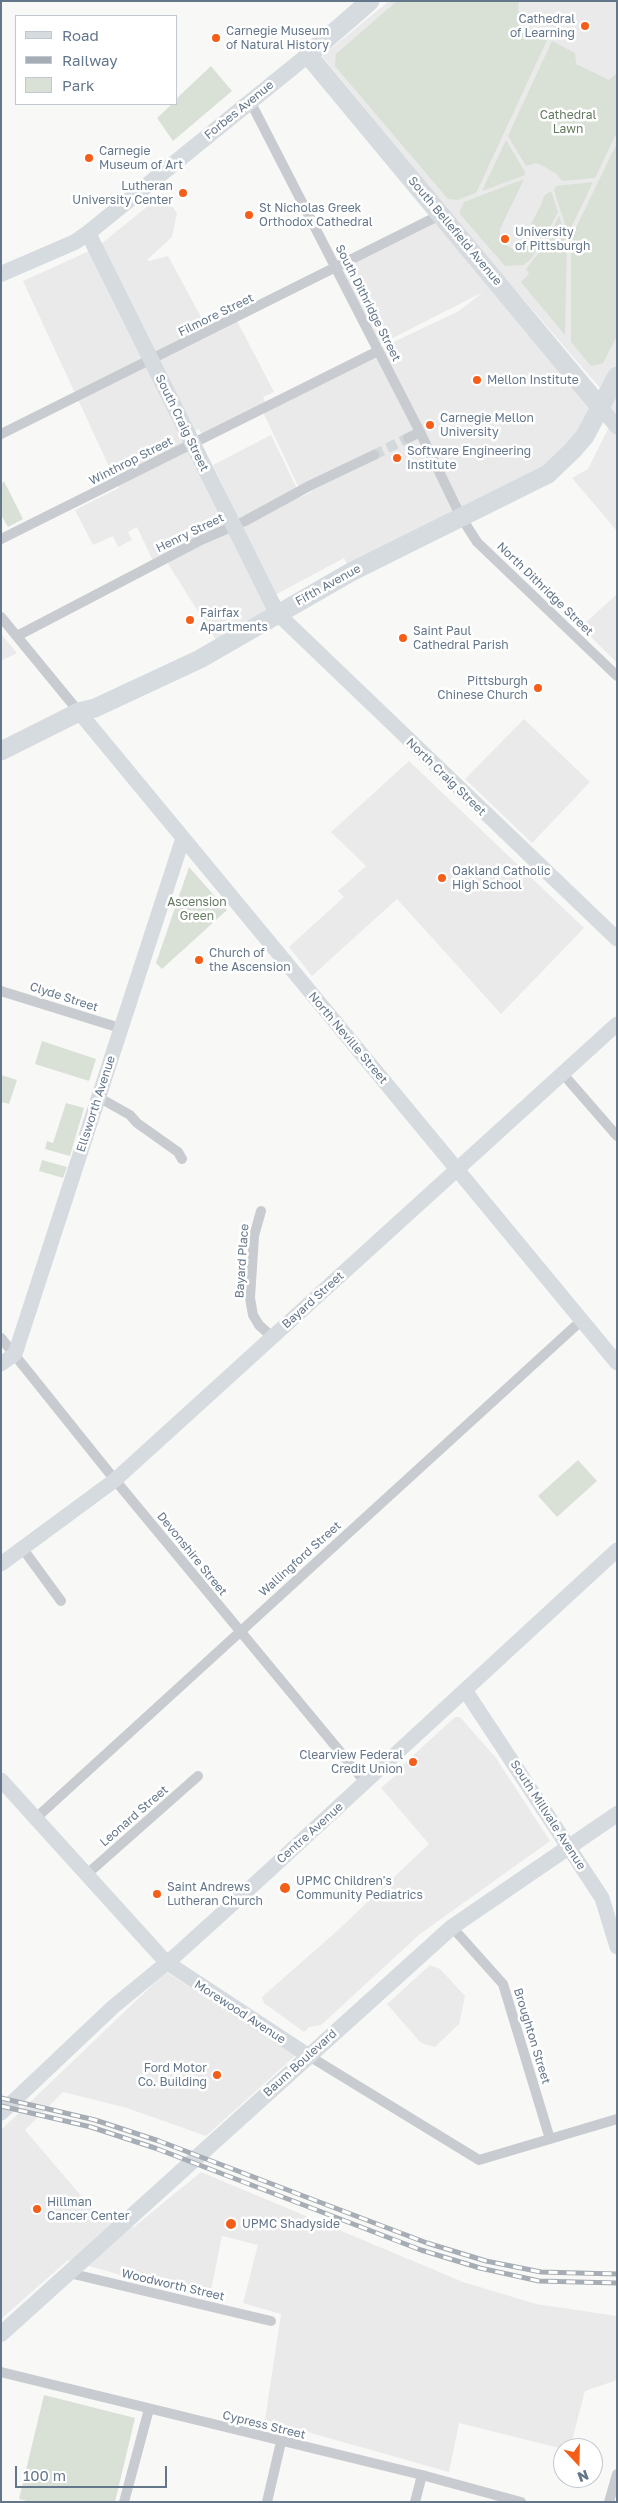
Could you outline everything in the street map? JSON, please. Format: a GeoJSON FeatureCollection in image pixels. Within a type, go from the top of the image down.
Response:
{"type":"FeatureCollection","features":[{"type":"Feature","properties":{"kind":"highway","name":"Forbes Avenue"},"geometry":{"type":"LineString","coordinates":[[308,55],[370,1]]}},
{"type":"Feature","properties":{"kind":"highway","name":"South Bellefield Avenue"},"geometry":{"type":"LineString","coordinates":[[308,55],[601,408]]}},
{"type":"Feature","properties":{"kind":"highway","name":"Fifth Avenue"},"geometry":{"type":"LineString","coordinates":[[1,751],[79,712],[95,708],[200,659],[256,627],[276,613],[386,554],[548,474],[573,450],[601,408],[617,376]]}},
{"type":"Feature","properties":{"kind":"main road","name":"Forbes Avenue"},"geometry":{"type":"LineString","coordinates":[[1,274],[75,242],[88,233],[308,55]]}},
{"type":"Feature","properties":{"kind":"main road","name":"South Craig Street"},"geometry":{"type":"LineString","coordinates":[[88,233],[276,613]]}},
{"type":"Feature","properties":{"kind":"main road","name":"Baum Boulevard"},"geometry":{"type":"LineString","coordinates":[[1,2334],[452,1927],[617,1814]]}},
{"type":"Feature","properties":{"kind":"street","name":"South Dithridge Street"},"geometry":{"type":"LineString","coordinates":[[250,101],[420,432],[461,517]]}},
{"type":"Feature","properties":{"kind":"street","name":"Filmore Street"},"geometry":{"type":"LineString","coordinates":[[1,434],[151,361],[440,215]]}},
{"type":"Feature","properties":{"kind":"street","name":"Winthrop Street"},"geometry":{"type":"LineString","coordinates":[[1,539],[378,350]]}},
{"type":"Feature","properties":{"kind":"street"},"geometry":{"type":"LineString","coordinates":[[601,408],[617,426]]}},
{"type":"Feature","properties":{"kind":"street"},"geometry":{"type":"LineString","coordinates":[[408,438],[420,432]]}},
{"type":"Feature","properties":{"kind":"street","name":"Henry Street"},"geometry":{"type":"LineString","coordinates":[[17,636],[94,595],[374,455]]}},
{"type":"Feature","properties":{"kind":"street","name":"North Dithridge Street"},"geometry":{"type":"LineString","coordinates":[[461,517],[478,542],[617,676]]}},
{"type":"Feature","properties":{"kind":"street","name":"North Craig Street"},"geometry":{"type":"LineString","coordinates":[[276,613],[617,939]]}},
{"type":"Feature","properties":{"kind":"street"},"geometry":{"type":"LineString","coordinates":[[1,617],[79,712]]}},
{"type":"Feature","properties":{"kind":"street","name":"North Neville Street"},"geometry":{"type":"LineString","coordinates":[[79,712],[617,1363]]}},
{"type":"Feature","properties":{"kind":"street","name":"Ellsworth Avenue"},"geometry":{"type":"LineString","coordinates":[[15,1354],[183,838]]}},
{"type":"Feature","properties":{"kind":"street","name":"Clyde Street"},"geometry":{"type":"LineString","coordinates":[[1,990],[120,1028]]}},
{"type":"Feature","properties":{"kind":"street","name":"Bayard Street"},"geometry":{"type":"LineString","coordinates":[[1,1564],[115,1480],[617,1024]]}},
{"type":"Feature","properties":{"kind":"street"},"geometry":{"type":"LineString","coordinates":[[563,1074],[617,1136]]}},
{"type":"Feature","properties":{"kind":"street"},"geometry":{"type":"LineString","coordinates":[[98,1097],[130,1116],[178,1152],[182,1159]]}},
{"type":"Feature","properties":{"kind":"street","name":"Bayard Place"},"geometry":{"type":"LineString","coordinates":[[261,1211],[254,1236],[250,1298],[256,1320],[272,1336]]}},
{"type":"Feature","properties":{"kind":"street","name":"Wallingford Street"},"geometry":{"type":"LineString","coordinates":[[36,1818],[582,1320]]}},
{"type":"Feature","properties":{"kind":"street","name":"Devonshire Street"},"geometry":{"type":"LineString","coordinates":[[1,1338],[239,1632],[366,1783]]}},
{"type":"Feature","properties":{"kind":"street"},"geometry":{"type":"LineString","coordinates":[[1,1364],[15,1354]]}},
{"type":"Feature","properties":{"kind":"street"},"geometry":{"type":"LineString","coordinates":[[23,1549],[61,1601]]}},
{"type":"Feature","properties":{"kind":"street","name":"Centre Avenue"},"geometry":{"type":"LineString","coordinates":[[1,2112],[113,2007],[366,1783],[617,1550]]}},
{"type":"Feature","properties":{"kind":"street","name":"South Millvale Avenue"},"geometry":{"type":"LineString","coordinates":[[465,1690],[602,1898],[617,1947]]}},
{"type":"Feature","properties":{"kind":"street","name":"Leonard Street"},"geometry":{"type":"LineString","coordinates":[[86,1875],[198,1776]]}},
{"type":"Feature","properties":{"kind":"street","name":"Morewood Avenue"},"geometry":{"type":"LineString","coordinates":[[1,1780],[166,1962],[309,2056],[479,2160],[617,2119]]}},
{"type":"Feature","properties":{"kind":"street","name":"Broughton Street"},"geometry":{"type":"LineString","coordinates":[[452,1927],[503,1984],[550,2139]]}},
{"type":"Feature","properties":{"kind":"street","name":"Woodworth Street"},"geometry":{"type":"LineString","coordinates":[[69,2273],[271,2321]]}},
{"type":"Feature","properties":{"kind":"street","name":"Cypress Street"},"geometry":{"type":"LineString","coordinates":[[1,2372],[422,2475],[521,2502]]}},
{"type":"Feature","properties":{"kind":"street"},"geometry":{"type":"LineString","coordinates":[[124,2502],[149,2409]]}},
{"type":"Feature","properties":{"kind":"street"},"geometry":{"type":"LineString","coordinates":[[267,2502],[281,2442]]}},
{"type":"Feature","properties":{"kind":"street"},"geometry":{"type":"LineString","coordinates":[[609,2502],[617,2474]]}},
{"type":"Feature","properties":{"kind":"street"},"geometry":{"type":"LineString","coordinates":[[415,2502],[422,2475]]}},
{"type":"Feature","properties":{"kind":"shaded area"},"geometry":{"type":"Polygon","coordinates":[[[389,1],[617,1],[617,531],[572,478],[588,469],[613,419],[600,388],[506,279],[499,282],[601,408],[560,463],[351,572],[344,558],[275,595],[213,465],[271,435],[301,497],[312,492],[310,486],[300,490],[262,410],[204,439],[199,429],[187,435],[277,614],[221,648],[165,559],[155,565],[137,527],[128,532],[132,540],[118,547],[113,536],[93,545],[75,510],[119,488],[23,281],[96,248],[163,194],[177,213],[172,237],[147,260],[168,256],[207,328],[235,317],[274,392],[263,397],[267,406],[459,311],[483,292],[379,345],[339,267],[448,210],[322,56],[389,1]]]}},
{"type":"Feature","properties":{"kind":"shaded area"},"geometry":{"type":"Polygon","coordinates":[[[617,594],[617,663],[581,627],[617,594]]]}},
{"type":"Feature","properties":{"kind":"shaded area"},"geometry":{"type":"Polygon","coordinates":[[[1,634],[17,653],[1,661],[1,634]]]}},
{"type":"Feature","properties":{"kind":"shaded area"},"geometry":{"type":"Polygon","coordinates":[[[524,719],[590,782],[532,843],[465,779],[524,719]]]}},
{"type":"Feature","properties":{"kind":"shaded area","name":"Oakland Catholic High School"},"geometry":{"type":"Polygon","coordinates":[[[409,761],[584,928],[501,1014],[397,899],[312,976],[289,947],[344,897],[338,891],[366,866],[331,832],[409,761]]]}},
{"type":"Feature","properties":{"kind":"shaded area"},"geometry":{"type":"Polygon","coordinates":[[[455,1717],[460,1717],[496,1758],[550,1841],[420,1934],[321,2025],[309,2027],[304,2032],[264,2003],[262,1997],[337,1931],[429,1844],[381,1788],[396,1775],[394,1773],[455,1717]]]}},
{"type":"Feature","properties":{"kind":"shaded area"},"geometry":{"type":"Polygon","coordinates":[[[430,1965],[440,1969],[465,1996],[459,2024],[435,2047],[421,2043],[387,2004],[430,1965]]]}},
{"type":"Feature","properties":{"kind":"shaded area","name":"UPMC Shadyside"},"geometry":{"type":"Polygon","coordinates":[[[166,1972],[296,2055],[206,2136],[127,2108],[63,2092],[25,2130],[83,2198],[105,2220],[134,2227],[201,2172],[463,2282],[536,2304],[617,2316],[617,2380],[585,2391],[573,2438],[553,2438],[553,2446],[459,2423],[449,2472],[265,2420],[281,2314],[243,2303],[258,2245],[222,2236],[209,2300],[68,2260],[1,2319],[1,2130],[166,1972]]]}},
{"type":"Feature","properties":{"kind":"green space"},"geometry":{"type":"Polygon","coordinates":[[[397,1],[519,1],[518,11],[526,15],[522,27],[547,40],[476,193],[457,200],[448,199],[335,66],[336,54],[397,1]]]}},
{"type":"Feature","properties":{"kind":"green space","name":"Cathedral Lawn"},"geometry":{"type":"Polygon","coordinates":[[[552,41],[575,53],[576,64],[609,80],[617,73],[617,132],[595,178],[562,181],[557,174],[536,163],[526,166],[508,136],[552,41]]]}},
{"type":"Feature","properties":{"kind":"green space"},"geometry":{"type":"Polygon","coordinates":[[[211,66],[232,91],[173,141],[157,118],[171,105],[178,105],[178,97],[211,66]]]}},
{"type":"Feature","properties":{"kind":"green space"},"geometry":{"type":"Polygon","coordinates":[[[506,140],[525,175],[482,191],[506,140]]]}},
{"type":"Feature","properties":{"kind":"green space"},"geometry":{"type":"Polygon","coordinates":[[[617,143],[617,336],[603,363],[591,366],[571,342],[571,238],[617,143]]]}},
{"type":"Feature","properties":{"kind":"green space"},"geometry":{"type":"Polygon","coordinates":[[[524,179],[500,229],[500,242],[513,249],[525,242],[527,237],[534,241],[538,238],[543,240],[530,260],[523,265],[505,266],[460,214],[460,211],[464,202],[524,179]]]}},
{"type":"Feature","properties":{"kind":"green space"},"geometry":{"type":"Polygon","coordinates":[[[593,182],[568,234],[554,190],[556,186],[593,182]]]}},
{"type":"Feature","properties":{"kind":"green space"},"geometry":{"type":"Polygon","coordinates":[[[551,191],[558,212],[546,235],[541,233],[541,229],[530,226],[544,196],[551,191]]]}},
{"type":"Feature","properties":{"kind":"green space"},"geometry":{"type":"Polygon","coordinates":[[[559,216],[567,238],[565,335],[521,282],[529,274],[526,269],[544,246],[559,216]]]}},
{"type":"Feature","properties":{"kind":"green space"},"geometry":{"type":"Polygon","coordinates":[[[4,481],[23,519],[8,527],[1,515],[1,485],[4,481]]]}},
{"type":"Feature","properties":{"kind":"green space","name":"Ascension Green"},"geometry":{"type":"Polygon","coordinates":[[[189,867],[227,910],[162,969],[156,963],[189,867]]]}},
{"type":"Feature","properties":{"kind":"green space"},"geometry":{"type":"Polygon","coordinates":[[[42,1041],[96,1059],[89,1081],[35,1064],[42,1041]]]}},
{"type":"Feature","properties":{"kind":"green space"},"geometry":{"type":"Polygon","coordinates":[[[1,1075],[17,1080],[9,1104],[1,1102],[1,1075]]]}},
{"type":"Feature","properties":{"kind":"green space"},"geometry":{"type":"Polygon","coordinates":[[[66,1103],[84,1108],[70,1156],[45,1149],[47,1141],[53,1143],[66,1103]]]}},
{"type":"Feature","properties":{"kind":"green space"},"geometry":{"type":"Polygon","coordinates":[[[42,1160],[67,1167],[63,1178],[39,1171],[42,1160]]]}},
{"type":"Feature","properties":{"kind":"green space"},"geometry":{"type":"Polygon","coordinates":[[[578,1460],[597,1481],[557,1517],[538,1496],[578,1460]]]}},
{"type":"Feature","properties":{"kind":"green space"},"geometry":{"type":"Polygon","coordinates":[[[44,2395],[135,2418],[115,2502],[30,2502],[19,2499],[44,2395]]]}},
{"type":"Feature","properties":{"kind":"tunnel"},"geometry":{"type":"LineString","coordinates":[[374,455],[408,438]]}},
{"type":"Feature","properties":{"kind":"railway"},"geometry":{"type":"LineString","coordinates":[[1,2098],[95,2120],[159,2141],[427,2243],[486,2261],[541,2272],[617,2274]]}},
{"type":"Feature","properties":{"kind":"railway"},"geometry":{"type":"LineString","coordinates":[[1,2106],[91,2127],[155,2148],[421,2250],[480,2268],[539,2281],[617,2283]]}},
{"type":"Feature","properties":{"kind":"place","name":"Cathedral of Learning"},"geometry":{"type":"Point","coordinates":[585,26]}},
{"type":"Feature","properties":{"kind":"place","name":"Carnegie Museum of Natural History"},"geometry":{"type":"Point","coordinates":[216,38]}},
{"type":"Feature","properties":{"kind":"place","name":"Carnegie Museum of Art"},"geometry":{"type":"Point","coordinates":[89,158]}},
{"type":"Feature","properties":{"kind":"place","name":"Lutheran University Center"},"geometry":{"type":"Point","coordinates":[183,193]}},
{"type":"Feature","properties":{"kind":"place","name":"St Nicholas Greek Orthodox Cathedral"},"geometry":{"type":"Point","coordinates":[249,215]}},
{"type":"Feature","properties":{"kind":"place","name":"University of Pittsburgh"},"geometry":{"type":"Point","coordinates":[505,239]}},
{"type":"Feature","properties":{"kind":"place","name":"Mellon Institute"},"geometry":{"type":"Point","coordinates":[477,380]}},
{"type":"Feature","properties":{"kind":"place","name":"Carnegie Mellon University"},"geometry":{"type":"Point","coordinates":[430,425]}},
{"type":"Feature","properties":{"kind":"place","name":"Software Engineering Institute"},"geometry":{"type":"Point","coordinates":[397,458]}},
{"type":"Feature","properties":{"kind":"place","name":"Fairfax Apartments"},"geometry":{"type":"Point","coordinates":[190,620]}},
{"type":"Feature","properties":{"kind":"place","name":"Saint Paul Cathedral Parish"},"geometry":{"type":"Point","coordinates":[403,638]}},
{"type":"Feature","properties":{"kind":"place","name":"Pittsburgh Chinese Church"},"geometry":{"type":"Point","coordinates":[538,688]}},
{"type":"Feature","properties":{"kind":"place","name":"Oakland Catholic High School"},"geometry":{"type":"Point","coordinates":[442,878]}},
{"type":"Feature","properties":{"kind":"place","name":"Church of the Ascension"},"geometry":{"type":"Point","coordinates":[199,960]}},
{"type":"Feature","properties":{"kind":"place","name":"Clearview Federal Credit Union"},"geometry":{"type":"Point","coordinates":[413,1762]}},
{"type":"Feature","properties":{"kind":"place","name":"UPMC Children's Community Pediatrics"},"geometry":{"type":"Point","coordinates":[285,1888]}},
{"type":"Feature","properties":{"kind":"place","name":"Saint Andrews Lutheran Church"},"geometry":{"type":"Point","coordinates":[157,1894]}},
{"type":"Feature","properties":{"kind":"place","name":"Ford Motor Co. Building"},"geometry":{"type":"Point","coordinates":[217,2075]}},
{"type":"Feature","properties":{"kind":"place","name":"Hillman Cancer Center"},"geometry":{"type":"Point","coordinates":[37,2209]}},
{"type":"Feature","properties":{"kind":"place","name":"UPMC Shadyside"},"geometry":{"type":"Point","coordinates":[231,2224]}}]}
